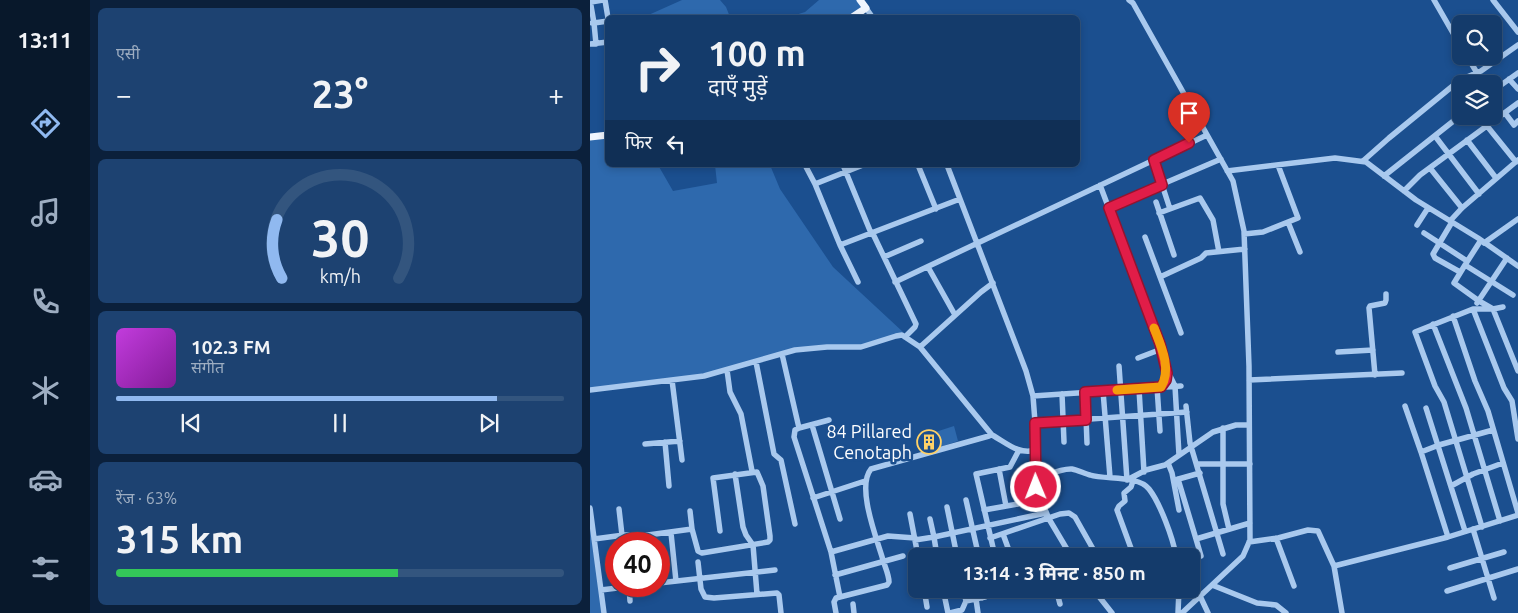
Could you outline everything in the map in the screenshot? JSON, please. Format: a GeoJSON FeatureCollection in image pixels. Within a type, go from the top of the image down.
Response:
{"type":"FeatureCollection","features":[{"type":"Feature","properties":{"kind":"main road"},"geometry":{"type":"LineString","coordinates":[[856,15],[866,8],[860,0]]}},
{"type":"Feature","properties":{"kind":"main road"},"geometry":{"type":"LineString","coordinates":[[590,137],[605,135]]}},
{"type":"Feature","properties":{"kind":"street"},"geometry":{"type":"LineString","coordinates":[[593,44],[590,2],[604,0],[607,15]]}},
{"type":"Feature","properties":{"kind":"street"},"geometry":{"type":"LineString","coordinates":[[1434,0],[1452,31]]}},
{"type":"Feature","properties":{"kind":"street"},"geometry":{"type":"LineString","coordinates":[[1493,0],[1518,32]]}},
{"type":"Feature","properties":{"kind":"street"},"geometry":{"type":"LineString","coordinates":[[1133,1],[1233,181],[1244,234],[1249,380],[1250,542],[1244,556],[1200,596],[1208,613]]}},
{"type":"Feature","properties":{"kind":"street"},"geometry":{"type":"LineString","coordinates":[[866,8],[871,15]]}},
{"type":"Feature","properties":{"kind":"street"},"geometry":{"type":"LineString","coordinates":[[592,23],[605,21]]}},
{"type":"Feature","properties":{"kind":"street"},"geometry":{"type":"LineString","coordinates":[[1363,161],[1396,131],[1460,80],[1477,73],[1518,45]]}},
{"type":"Feature","properties":{"kind":"street"},"geometry":{"type":"LineString","coordinates":[[1472,65],[1477,73]]}},
{"type":"Feature","properties":{"kind":"street"},"geometry":{"type":"LineString","coordinates":[[1502,84],[1518,72]]}},
{"type":"Feature","properties":{"kind":"street"},"geometry":{"type":"LineString","coordinates":[[1509,79],[1518,89]]}},
{"type":"Feature","properties":{"kind":"street"},"geometry":{"type":"LineString","coordinates":[[1404,191],[1420,175],[1518,103]]}},
{"type":"Feature","properties":{"kind":"street"},"geometry":{"type":"LineString","coordinates":[[1505,113],[1514,125],[1518,121]]}},
{"type":"Feature","properties":{"kind":"street"},"geometry":{"type":"LineString","coordinates":[[1384,176],[1452,122]]}},
{"type":"Feature","properties":{"kind":"street"},"geometry":{"type":"LineString","coordinates":[[1460,272],[1433,256],[1433,252],[1462,208],[1517,161],[1487,126]]}},
{"type":"Feature","properties":{"kind":"street"},"geometry":{"type":"LineString","coordinates":[[895,282],[1207,135]]}},
{"type":"Feature","properties":{"kind":"street"},"geometry":{"type":"LineString","coordinates":[[1435,136],[1479,194]]}},
{"type":"Feature","properties":{"kind":"street"},"geometry":{"type":"LineString","coordinates":[[1467,140],[1496,178]]}},
{"type":"Feature","properties":{"kind":"street"},"geometry":{"type":"LineString","coordinates":[[1227,171],[1335,158],[1363,161],[1428,208],[1482,241],[1518,266]]}},
{"type":"Feature","properties":{"kind":"street"},"geometry":{"type":"LineString","coordinates":[[1109,208],[1221,159]]}},
{"type":"Feature","properties":{"kind":"street"},"geometry":{"type":"LineString","coordinates":[[1154,160],[1170,209]]}},
{"type":"Feature","properties":{"kind":"street"},"geometry":{"type":"LineString","coordinates":[[1244,234],[1263,232],[1298,218],[1278,165]]}},
{"type":"Feature","properties":{"kind":"street"},"geometry":{"type":"LineString","coordinates":[[806,167],[858,282]]}},
{"type":"Feature","properties":{"kind":"street"},"geometry":{"type":"LineString","coordinates":[[844,167],[871,234],[874,236],[916,324],[905,337]]}},
{"type":"Feature","properties":{"kind":"street"},"geometry":{"type":"LineString","coordinates":[[815,184],[858,167]]}},
{"type":"Feature","properties":{"kind":"street"},"geometry":{"type":"LineString","coordinates":[[919,167],[936,209]]}},
{"type":"Feature","properties":{"kind":"street"},"geometry":{"type":"LineString","coordinates":[[948,167],[1026,371],[1032,396],[1035,423],[1036,487],[1047,516],[1066,548]]}},
{"type":"Feature","properties":{"kind":"street"},"geometry":{"type":"LineString","coordinates":[[1430,168],[1462,208]]}},
{"type":"Feature","properties":{"kind":"street"},"geometry":{"type":"LineString","coordinates":[[1100,185],[1166,368],[1166,378],[1159,387],[1158,414],[1160,431]]}},
{"type":"Feature","properties":{"kind":"street"},"geometry":{"type":"LineString","coordinates":[[1159,212],[1200,198],[1213,220],[1219,252]]}},
{"type":"Feature","properties":{"kind":"street"},"geometry":{"type":"LineString","coordinates":[[840,245],[960,199]]}},
{"type":"Feature","properties":{"kind":"street"},"geometry":{"type":"LineString","coordinates":[[1156,202],[1174,254]]}},
{"type":"Feature","properties":{"kind":"street"},"geometry":{"type":"LineString","coordinates":[[1418,225],[1428,208]]}},
{"type":"Feature","properties":{"kind":"street"},"geometry":{"type":"LineString","coordinates":[[1518,219],[1482,241],[1454,281],[1456,285],[1493,309],[1518,371]]}},
{"type":"Feature","properties":{"kind":"street"},"geometry":{"type":"LineString","coordinates":[[1288,222],[1300,252]]}},
{"type":"Feature","properties":{"kind":"street"},"geometry":{"type":"LineString","coordinates":[[1424,234],[1513,295]]}},
{"type":"Feature","properties":{"kind":"street"},"geometry":{"type":"LineString","coordinates":[[1145,238],[1181,333]]}},
{"type":"Feature","properties":{"kind":"street"},"geometry":{"type":"LineString","coordinates":[[884,257],[921,241]]}},
{"type":"Feature","properties":{"kind":"street"},"geometry":{"type":"LineString","coordinates":[[1160,277],[1202,258],[1206,253],[1245,249]]}},
{"type":"Feature","properties":{"kind":"street"},"geometry":{"type":"LineString","coordinates":[[1473,309],[1507,258]]}},
{"type":"Feature","properties":{"kind":"street"},"geometry":{"type":"LineString","coordinates":[[928,267],[955,315]]}},
{"type":"Feature","properties":{"kind":"street"},"geometry":{"type":"LineString","coordinates":[[920,347],[992,283]]}},
{"type":"Feature","properties":{"kind":"street"},"geometry":{"type":"LineString","coordinates":[[1375,375],[1369,308],[1370,306],[1385,303],[1386,294]]}},
{"type":"Feature","properties":{"kind":"street"},"geometry":{"type":"LineString","coordinates":[[1482,527],[1444,402],[1415,332],[1473,309],[1503,307]]}},
{"type":"Feature","properties":{"kind":"street"},"geometry":{"type":"LineString","coordinates":[[1473,309],[1504,388],[1512,401],[1518,440]]}},
{"type":"Feature","properties":{"kind":"street"},"geometry":{"type":"LineString","coordinates":[[1334,566],[1465,532],[1518,514],[1493,430],[1453,316]]}},
{"type":"Feature","properties":{"kind":"street"},"geometry":{"type":"LineString","coordinates":[[1433,324],[1453,378],[1460,389],[1500,521]]}},
{"type":"Feature","properties":{"kind":"street"},"geometry":{"type":"LineString","coordinates":[[590,390],[704,376],[805,349],[861,347],[902,335],[920,347],[992,436],[1019,450],[1029,452],[1036,450]]}},
{"type":"Feature","properties":{"kind":"street"},"geometry":{"type":"LineString","coordinates":[[1138,358],[1153,353],[1160,348]]}},
{"type":"Feature","properties":{"kind":"street"},"geometry":{"type":"LineString","coordinates":[[1338,352],[1372,350]]}},
{"type":"Feature","properties":{"kind":"street"},"geometry":{"type":"LineString","coordinates":[[782,354],[799,428]]}},
{"type":"Feature","properties":{"kind":"street"},"geometry":{"type":"LineString","coordinates":[[756,362],[774,451],[776,457],[780,460],[795,524]]}},
{"type":"Feature","properties":{"kind":"street"},"geometry":{"type":"LineString","coordinates":[[1119,366],[1131,487],[1124,493],[1125,501],[1117,510],[1131,548]]}},
{"type":"Feature","properties":{"kind":"street"},"geometry":{"type":"LineString","coordinates":[[1166,368],[1178,386],[1176,413],[1179,455]]}},
{"type":"Feature","properties":{"kind":"street"},"geometry":{"type":"LineString","coordinates":[[727,370],[732,399],[738,406],[741,414],[752,471]]}},
{"type":"Feature","properties":{"kind":"street"},"geometry":{"type":"LineString","coordinates":[[1249,380],[1402,373]]}},
{"type":"Feature","properties":{"kind":"street"},"geometry":{"type":"LineString","coordinates":[[672,380],[682,460]]}},
{"type":"Feature","properties":{"kind":"street"},"geometry":{"type":"LineString","coordinates":[[1032,396],[1178,386]]}},
{"type":"Feature","properties":{"kind":"street"},"geometry":{"type":"LineString","coordinates":[[1139,389],[1144,472]]}},
{"type":"Feature","properties":{"kind":"street"},"geometry":{"type":"LineString","coordinates":[[1103,391],[1110,478]]}},
{"type":"Feature","properties":{"kind":"street"},"geometry":{"type":"LineString","coordinates":[[1085,392],[1086,443]]}},
{"type":"Feature","properties":{"kind":"street"},"geometry":{"type":"LineString","coordinates":[[1062,394],[1064,442]]}},
{"type":"Feature","properties":{"kind":"street"},"geometry":{"type":"LineString","coordinates":[[1405,406],[1448,536]]}},
{"type":"Feature","properties":{"kind":"street"},"geometry":{"type":"LineString","coordinates":[[1426,408],[1465,532]]}},
{"type":"Feature","properties":{"kind":"street"},"geometry":{"type":"LineString","coordinates":[[1035,423],[1176,413],[1186,409],[1191,448],[1223,554]]}},
{"type":"Feature","properties":{"kind":"street"},"geometry":{"type":"LineString","coordinates":[[829,420],[799,428],[795,430],[794,437],[831,552],[840,597]]}},
{"type":"Feature","properties":{"kind":"street"},"geometry":{"type":"LineString","coordinates":[[812,425],[840,519]]}},
{"type":"Feature","properties":{"kind":"street"},"geometry":{"type":"LineString","coordinates":[[1130,480],[1168,462],[1213,432],[1236,425],[1249,425]]}},
{"type":"Feature","properties":{"kind":"street"},"geometry":{"type":"LineString","coordinates":[[1223,428],[1223,504],[1229,529]]}},
{"type":"Feature","properties":{"kind":"street"},"geometry":{"type":"LineString","coordinates":[[1421,452],[1493,430]]}},
{"type":"Feature","properties":{"kind":"street"},"geometry":{"type":"LineString","coordinates":[[836,613],[834,599],[887,585],[889,579],[868,507],[866,481],[867,474],[871,469],[992,436]]}},
{"type":"Feature","properties":{"kind":"street"},"geometry":{"type":"LineString","coordinates":[[645,444],[680,441]]}},
{"type":"Feature","properties":{"kind":"street"},"geometry":{"type":"LineString","coordinates":[[664,442],[669,486]]}},
{"type":"Feature","properties":{"kind":"street"},"geometry":{"type":"LineString","coordinates":[[993,548],[976,474],[1010,467],[1019,450]]}},
{"type":"Feature","properties":{"kind":"street"},"geometry":{"type":"LineString","coordinates":[[1168,462],[1176,480],[1201,556]]}},
{"type":"Feature","properties":{"kind":"street"},"geometry":{"type":"LineString","coordinates":[[1451,486],[1467,477],[1503,463]]}},
{"type":"Feature","properties":{"kind":"street"},"geometry":{"type":"LineString","coordinates":[[1197,464],[1250,464]]}},
{"type":"Feature","properties":{"kind":"street"},"geometry":{"type":"LineString","coordinates":[[999,469],[1006,506]]}},
{"type":"Feature","properties":{"kind":"street"},"geometry":{"type":"LineString","coordinates":[[1035,479],[1073,469],[1092,476],[1142,483],[1149,489],[1164,518],[1175,548]]}},
{"type":"Feature","properties":{"kind":"street"},"geometry":{"type":"LineString","coordinates":[[690,511],[692,530],[699,553],[765,544],[770,540],[761,479],[757,472],[752,471],[713,478],[720,532]]}},
{"type":"Feature","properties":{"kind":"street"},"geometry":{"type":"LineString","coordinates":[[1176,480],[1200,473]]}},
{"type":"Feature","properties":{"kind":"street"},"geometry":{"type":"LineString","coordinates":[[735,474],[743,527],[753,545],[758,594]]}},
{"type":"Feature","properties":{"kind":"street"},"geometry":{"type":"LineString","coordinates":[[1176,480],[1179,510]]}},
{"type":"Feature","properties":{"kind":"street"},"geometry":{"type":"LineString","coordinates":[[813,498],[866,481]]}},
{"type":"Feature","properties":{"kind":"street"},"geometry":{"type":"LineString","coordinates":[[966,500],[977,548]]}},
{"type":"Feature","properties":{"kind":"street"},"geometry":{"type":"LineString","coordinates":[[984,510],[1018,504]]}},
{"type":"Feature","properties":{"kind":"street"},"geometry":{"type":"LineString","coordinates":[[947,507],[955,548]]}},
{"type":"Feature","properties":{"kind":"street"},"geometry":{"type":"LineString","coordinates":[[590,508],[604,613]]}},
{"type":"Feature","properties":{"kind":"street"},"geometry":{"type":"LineString","coordinates":[[619,509],[622,532]]}},
{"type":"Feature","properties":{"kind":"street"},"geometry":{"type":"LineString","coordinates":[[831,552],[894,535],[915,539],[934,537],[1066,513],[1072,514],[1092,548]]}},
{"type":"Feature","properties":{"kind":"street"},"geometry":{"type":"LineString","coordinates":[[910,514],[917,548]]}},
{"type":"Feature","properties":{"kind":"street"},"geometry":{"type":"LineString","coordinates":[[990,538],[1047,516]]}},
{"type":"Feature","properties":{"kind":"street"},"geometry":{"type":"LineString","coordinates":[[930,519],[936,548]]}},
{"type":"Feature","properties":{"kind":"street"},"geometry":{"type":"LineString","coordinates":[[1196,539],[1250,523]]}},
{"type":"Feature","properties":{"kind":"street"},"geometry":{"type":"LineString","coordinates":[[1473,529],[1494,598]]}},
{"type":"Feature","properties":{"kind":"street"},"geometry":{"type":"LineString","coordinates":[[676,581],[671,533],[692,530]]}},
{"type":"Feature","properties":{"kind":"street"},"geometry":{"type":"LineString","coordinates":[[1250,542],[1308,530],[1318,531],[1334,566],[1342,613]]}},
{"type":"Feature","properties":{"kind":"street"},"geometry":{"type":"LineString","coordinates":[[1003,534],[1008,548]]}},
{"type":"Feature","properties":{"kind":"street"},"geometry":{"type":"LineString","coordinates":[[594,539],[605,538]]}},
{"type":"Feature","properties":{"kind":"street"},"geometry":{"type":"LineString","coordinates":[[1276,538],[1294,586]]}},
{"type":"Feature","properties":{"kind":"street"},"geometry":{"type":"LineString","coordinates":[[1450,568],[1504,552]]}},
{"type":"Feature","properties":{"kind":"street"},"geometry":{"type":"LineString","coordinates":[[835,575],[903,556]]}},
{"type":"Feature","properties":{"kind":"street"},"geometry":{"type":"LineString","coordinates":[[698,562],[699,578],[705,597],[777,593],[779,595],[781,613]]}},
{"type":"Feature","properties":{"kind":"street"},"geometry":{"type":"LineString","coordinates":[[1447,591],[1518,569]]}},
{"type":"Feature","properties":{"kind":"street"},"geometry":{"type":"LineString","coordinates":[[670,582],[775,570]]}},
{"type":"Feature","properties":{"kind":"street"},"geometry":{"type":"LineString","coordinates":[[1212,585],[1257,603],[1276,605],[1286,613]]}},
{"type":"Feature","properties":{"kind":"street"},"geometry":{"type":"LineString","coordinates":[[601,590],[605,590]]}},
{"type":"Feature","properties":{"kind":"street"},"geometry":{"type":"LineString","coordinates":[[630,597],[630,601]]}},
{"type":"Feature","properties":{"kind":"street"},"geometry":{"type":"LineString","coordinates":[[926,598],[927,607]]}},
{"type":"Feature","properties":{"kind":"street"},"geometry":{"type":"LineString","coordinates":[[945,598],[949,613],[962,610],[966,601],[965,598]]}},
{"type":"Feature","properties":{"kind":"street"},"geometry":{"type":"LineString","coordinates":[[966,601],[979,598],[978,613]]}},
{"type":"Feature","properties":{"kind":"street"},"geometry":{"type":"LineString","coordinates":[[1058,598],[1060,604]]}},
{"type":"Feature","properties":{"kind":"street"},"geometry":{"type":"LineString","coordinates":[[1100,598],[1112,613]]}},
{"type":"Feature","properties":{"kind":"street"},"geometry":{"type":"LineString","coordinates":[[1179,598],[1180,613],[1189,610],[1198,598]]}},
{"type":"Feature","properties":{"kind":"street"},"geometry":{"type":"LineString","coordinates":[[852,604],[854,613]]}},
{"type":"Feature","properties":{"kind":"shaded area"},"geometry":{"type":"Polygon","coordinates":[[[682,0],[720,0],[729,15],[648,15],[682,0]]]}},
{"type":"Feature","properties":{"kind":"shaded area"},"geometry":{"type":"Polygon","coordinates":[[[819,0],[860,0],[866,8],[854,15],[796,15],[805,12],[819,0]]]}},
{"type":"Feature","properties":{"kind":"shaded area"},"geometry":{"type":"Polygon","coordinates":[[[605,135],[605,167],[659,167],[673,191],[717,183],[715,167],[771,167],[780,189],[833,267],[903,332],[880,342],[856,348],[822,346],[693,377],[590,389],[590,137],[605,135]]]}},
{"type":"Feature","properties":{"kind":"shaded area"},"geometry":{"type":"Polygon","coordinates":[[[954,426],[958,441],[925,452],[920,437],[954,426]]]}},
{"type":"Feature","properties":{"kind":"shaded area"},"geometry":{"type":"Polygon","coordinates":[[[590,508],[604,613],[590,613],[590,508]]]}},
{"type":"Feature","properties":{"kind":"slow traffic"},"geometry":{"type":"LineString","coordinates":[[1117,390],[1161,387],[1166,380],[1166,368],[1154,328]]}},
{"type":"Feature","properties":{"kind":"place","name":"84 Pillared Cenotaph"},"geometry":{"type":"Point","coordinates":[929,442]}},
{"type":"Feature","properties":{"kind":"route"},"geometry":{"type":"LineString","coordinates":[[1036,487],[1035,423],[1086,420],[1085,392],[1161,387],[1166,380],[1167,373],[1160,344],[1109,208],[1162,185],[1154,160],[1189,143]]}}]}
